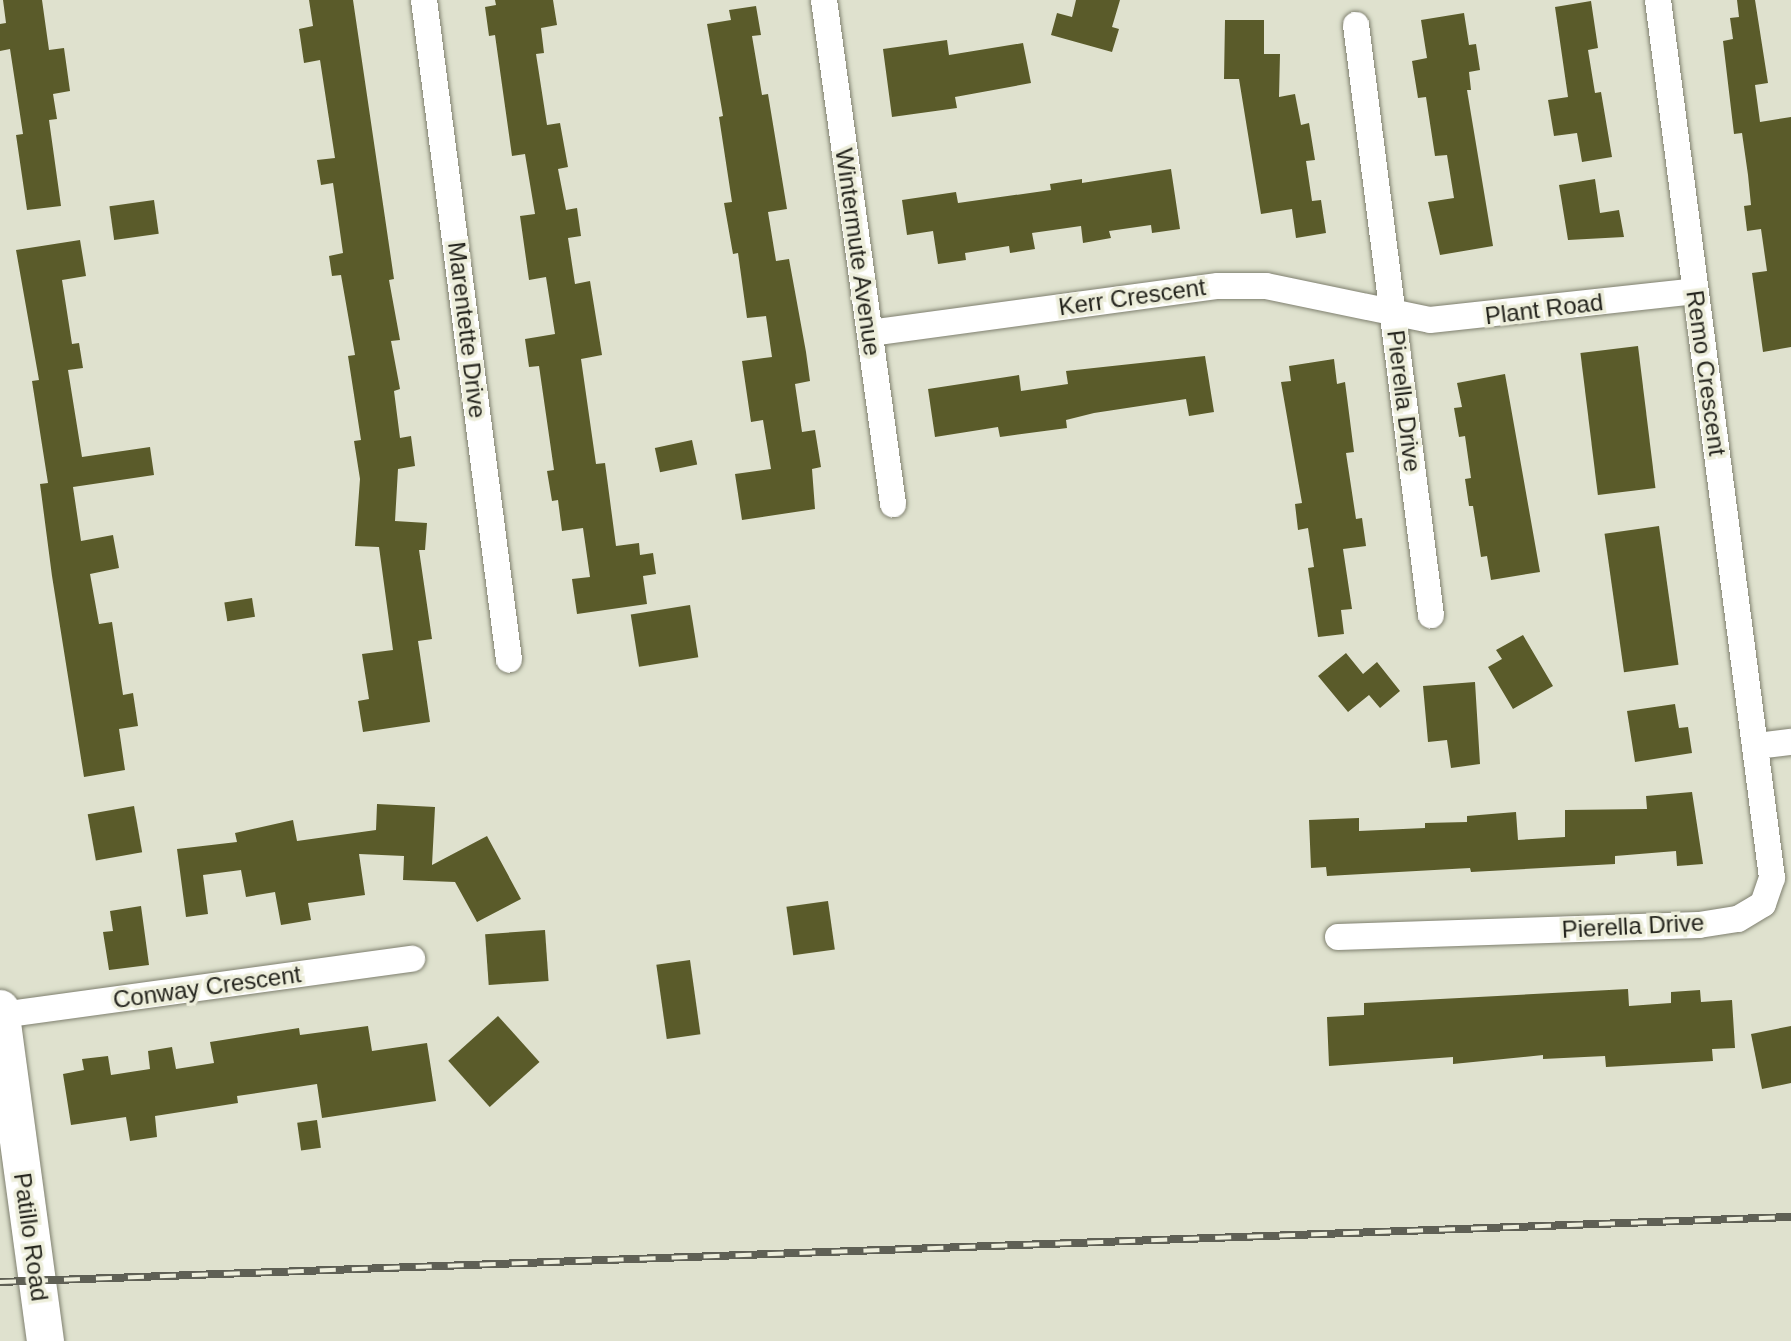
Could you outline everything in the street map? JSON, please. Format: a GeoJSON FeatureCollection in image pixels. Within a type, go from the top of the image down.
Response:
{"type":"FeatureCollection","features":[{"type":"Feature","properties":{"kind":"street","name":"Marentette Drive"},"geometry":{"type":"LineString","coordinates":[[424,0],[509,660]]}},
{"type":"Feature","properties":{"kind":"street","name":"Wintermute Avenue"},"geometry":{"type":"LineString","coordinates":[[824,0],[893,504]]}},
{"type":"Feature","properties":{"kind":"street","name":"Remo Crescent"},"geometry":{"type":"LineString","coordinates":[[1658,0],[1757,746]]}},
{"type":"Feature","properties":{"kind":"street"},"geometry":{"type":"LineString","coordinates":[[1356,25],[1393,313]]}},
{"type":"Feature","properties":{"kind":"street","name":"Kerr Crescent"},"geometry":{"type":"LineString","coordinates":[[870,332],[1218,286],[1266,286],[1393,313]]}},
{"type":"Feature","properties":{"kind":"street","name":"Plant Road"},"geometry":{"type":"LineString","coordinates":[[1393,313],[1430,320],[1472,318],[1695,291]]}},
{"type":"Feature","properties":{"kind":"street","name":"Pierella Drive"},"geometry":{"type":"LineString","coordinates":[[1393,313],[1431,615]]}},
{"type":"Feature","properties":{"kind":"street"},"geometry":{"type":"LineString","coordinates":[[1757,746],[1791,742]]}},
{"type":"Feature","properties":{"kind":"street","name":"Pierella Drive"},"geometry":{"type":"LineString","coordinates":[[1338,937],[1699,925],[1738,919],[1763,904],[1772,878],[1757,746]]}},
{"type":"Feature","properties":{"kind":"street","name":"Conway Crescent"},"geometry":{"type":"LineString","coordinates":[[1,1012],[412,959]]}},
{"type":"Feature","properties":{"kind":"street","name":"Patillo Road"},"geometry":{"type":"LineString","coordinates":[[1,1012],[45,1341]]}},
{"type":"Feature","properties":{"kind":"building"},"geometry":{"type":"Polygon","coordinates":[[[3,0],[42,0],[49,50],[64,48],[70,91],[53,94],[57,119],[49,120],[61,206],[27,210],[16,135],[23,134],[10,49],[0,51],[0,24],[6,23],[3,0]]]}},
{"type":"Feature","properties":{"kind":"building"},"geometry":{"type":"Polygon","coordinates":[[[309,0],[353,0],[394,279],[389,280],[400,340],[391,341],[400,389],[394,391],[400,438],[411,436],[415,466],[398,469],[395,521],[427,523],[425,550],[419,550],[432,639],[418,641],[430,722],[363,732],[358,701],[369,699],[362,654],[393,650],[379,547],[355,546],[360,479],[354,441],[361,440],[348,356],[355,355],[341,275],[332,276],[329,256],[343,253],[333,183],[321,185],[317,160],[335,158],[320,60],[304,63],[299,29],[313,26],[309,0]]]}},
{"type":"Feature","properties":{"kind":"building"},"geometry":{"type":"Polygon","coordinates":[[[495,0],[553,0],[557,25],[541,28],[544,53],[536,54],[547,125],[560,123],[568,167],[558,169],[566,210],[577,208],[581,236],[568,238],[575,284],[590,281],[602,355],[581,359],[596,464],[605,463],[616,546],[639,543],[640,555],[653,553],[656,574],[643,576],[647,604],[577,614],[572,579],[590,577],[583,528],[562,531],[558,500],[552,501],[547,471],[554,470],[539,366],[529,367],[525,339],[555,334],[546,277],[529,280],[520,216],[535,214],[525,154],[512,156],[495,35],[489,36],[485,7],[496,5],[495,0]]]}},
{"type":"Feature","properties":{"kind":"building"},"geometry":{"type":"Polygon","coordinates":[[[1076,0],[1120,0],[1112,27],[1119,29],[1112,52],[1051,35],[1057,13],[1072,17],[1076,0]]]}},
{"type":"Feature","properties":{"kind":"building"},"geometry":{"type":"Polygon","coordinates":[[[1737,0],[1755,0],[1768,83],[1755,85],[1760,122],[1791,117],[1791,347],[1763,352],[1752,273],[1767,271],[1761,229],[1747,231],[1744,206],[1751,205],[1748,175],[1742,133],[1734,134],[1723,41],[1733,39],[1730,18],[1739,17],[1737,0]]]}},
{"type":"Feature","properties":{"kind":"building"},"geometry":{"type":"Polygon","coordinates":[[[1591,1],[1598,48],[1588,50],[1595,93],[1601,92],[1612,157],[1582,162],[1577,133],[1554,136],[1548,100],[1568,97],[1555,7],[1591,1]]]}},
{"type":"Feature","properties":{"kind":"building"},"geometry":{"type":"Polygon","coordinates":[[[756,6],[761,35],[752,36],[762,95],[768,94],[787,209],[768,212],[776,261],[789,259],[806,352],[810,381],[795,384],[802,432],[815,430],[821,467],[812,469],[815,509],[742,520],[735,474],[771,469],[763,420],[751,422],[742,361],[772,357],[766,316],[747,318],[738,253],[733,254],[724,203],[732,202],[719,117],[723,116],[707,24],[731,20],[729,10],[756,6]]]}},
{"type":"Feature","properties":{"kind":"building"},"geometry":{"type":"Polygon","coordinates":[[[1464,13],[1469,45],[1476,44],[1480,70],[1469,72],[1471,90],[1467,90],[1493,246],[1440,255],[1428,202],[1454,198],[1447,155],[1435,156],[1426,97],[1418,98],[1412,61],[1427,58],[1421,20],[1464,13]]]}},
{"type":"Feature","properties":{"kind":"building"},"geometry":{"type":"Polygon","coordinates":[[[1225,20],[1264,20],[1264,54],[1280,54],[1279,97],[1295,94],[1301,125],[1309,123],[1315,160],[1306,161],[1312,201],[1321,200],[1326,233],[1296,238],[1292,209],[1261,214],[1239,79],[1224,79],[1225,20]]]}},
{"type":"Feature","properties":{"kind":"building"},"geometry":{"type":"Polygon","coordinates":[[[947,40],[949,55],[1023,43],[1031,83],[955,97],[957,108],[892,117],[883,49],[947,40]]]}},
{"type":"Feature","properties":{"kind":"building"},"geometry":{"type":"Polygon","coordinates":[[[1171,169],[1180,229],[1152,233],[1151,225],[1109,231],[1111,238],[1083,243],[1081,226],[1032,233],[1035,249],[1010,253],[1009,246],[965,253],[966,260],[938,264],[933,231],[907,235],[902,200],[956,192],[958,203],[1051,190],[1050,184],[1082,179],[1082,183],[1171,169]]]}},
{"type":"Feature","properties":{"kind":"building"},"geometry":{"type":"Polygon","coordinates":[[[1595,179],[1600,213],[1619,210],[1624,237],[1568,240],[1559,185],[1595,179]]]}},
{"type":"Feature","properties":{"kind":"building"},"geometry":{"type":"Polygon","coordinates":[[[154,200],[159,234],[114,240],[109,206],[154,200]]]}},
{"type":"Feature","properties":{"kind":"building"},"geometry":{"type":"Polygon","coordinates":[[[80,240],[86,276],[62,280],[72,344],[79,343],[83,368],[68,370],[82,457],[150,447],[154,475],[73,487],[81,541],[113,535],[119,568],[90,574],[99,624],[112,622],[123,695],[133,693],[138,726],[119,729],[125,770],[84,777],[40,484],[48,483],[32,381],[39,380],[16,250],[80,240]]]}},
{"type":"Feature","properties":{"kind":"building"},"geometry":{"type":"Polygon","coordinates":[[[1638,346],[1655,488],[1598,495],[1580,353],[1638,346]]]}},
{"type":"Feature","properties":{"kind":"building"},"geometry":{"type":"Polygon","coordinates":[[[1205,356],[1214,412],[1189,416],[1186,399],[1094,413],[1066,420],[1067,428],[1000,437],[998,427],[935,437],[928,389],[1019,375],[1021,391],[1068,384],[1066,371],[1205,356]]]}},
{"type":"Feature","properties":{"kind":"building"},"geometry":{"type":"Polygon","coordinates":[[[1334,359],[1337,384],[1345,382],[1354,452],[1346,453],[1356,519],[1362,518],[1366,546],[1343,549],[1352,609],[1341,610],[1344,634],[1318,637],[1308,568],[1314,567],[1308,528],[1298,530],[1295,504],[1302,503],[1281,382],[1291,381],[1289,366],[1334,359]]]}},
{"type":"Feature","properties":{"kind":"building"},"geometry":{"type":"Polygon","coordinates":[[[1505,374],[1540,572],[1491,580],[1487,556],[1481,557],[1473,506],[1469,506],[1465,479],[1471,478],[1465,436],[1459,437],[1454,408],[1462,407],[1457,383],[1505,374]]]}},
{"type":"Feature","properties":{"kind":"building"},"geometry":{"type":"Polygon","coordinates":[[[692,440],[697,464],[660,472],[655,448],[692,440]]]}},
{"type":"Feature","properties":{"kind":"building"},"geometry":{"type":"Polygon","coordinates":[[[1659,526],[1678,665],[1624,672],[1605,534],[1659,526]]]}},
{"type":"Feature","properties":{"kind":"building"},"geometry":{"type":"Polygon","coordinates":[[[252,598],[255,617],[227,621],[224,602],[252,598]]]}},
{"type":"Feature","properties":{"kind":"building"},"geometry":{"type":"Polygon","coordinates":[[[690,605],[698,657],[639,667],[631,614],[690,605]]]}},
{"type":"Feature","properties":{"kind":"building"},"geometry":{"type":"Polygon","coordinates":[[[1523,635],[1553,686],[1513,709],[1488,667],[1502,659],[1496,650],[1523,635]]]}},
{"type":"Feature","properties":{"kind":"building"},"geometry":{"type":"Polygon","coordinates":[[[1346,653],[1363,674],[1377,662],[1400,691],[1380,708],[1369,695],[1348,712],[1318,676],[1346,653]]]}},
{"type":"Feature","properties":{"kind":"building"},"geometry":{"type":"Polygon","coordinates":[[[1475,682],[1480,764],[1451,768],[1447,740],[1428,742],[1423,686],[1475,682]]]}},
{"type":"Feature","properties":{"kind":"building"},"geometry":{"type":"Polygon","coordinates":[[[1675,704],[1679,728],[1688,727],[1692,753],[1635,762],[1627,711],[1675,704]]]}},
{"type":"Feature","properties":{"kind":"building"},"geometry":{"type":"Polygon","coordinates":[[[1692,792],[1703,864],[1677,866],[1676,851],[1615,856],[1615,864],[1471,872],[1470,868],[1327,876],[1326,867],[1311,868],[1309,820],[1359,818],[1359,831],[1425,828],[1425,823],[1467,822],[1467,816],[1516,812],[1518,840],[1565,837],[1565,810],[1647,809],[1646,796],[1692,792]]]}},
{"type":"Feature","properties":{"kind":"building"},"geometry":{"type":"Polygon","coordinates":[[[377,804],[435,807],[432,865],[487,836],[521,899],[477,922],[455,882],[403,880],[404,856],[359,854],[365,895],[308,903],[311,920],[281,925],[275,892],[246,897],[241,870],[203,875],[208,914],[186,917],[177,849],[237,842],[235,833],[293,820],[297,841],[376,830],[377,804]]]}},
{"type":"Feature","properties":{"kind":"building"},"geometry":{"type":"Polygon","coordinates":[[[134,806],[142,852],[96,860],[88,814],[134,806]]]}},
{"type":"Feature","properties":{"kind":"building"},"geometry":{"type":"Polygon","coordinates":[[[828,901],[835,950],[793,955],[786,907],[828,901]]]}},
{"type":"Feature","properties":{"kind":"building"},"geometry":{"type":"Polygon","coordinates":[[[141,906],[149,965],[109,970],[103,932],[113,931],[110,911],[141,906]]]}},
{"type":"Feature","properties":{"kind":"building"},"geometry":{"type":"Polygon","coordinates":[[[545,930],[549,981],[489,985],[485,934],[545,930]]]}},
{"type":"Feature","properties":{"kind":"building"},"geometry":{"type":"Polygon","coordinates":[[[690,960],[700,1034],[667,1039],[656,965],[690,960]]]}},
{"type":"Feature","properties":{"kind":"building"},"geometry":{"type":"Polygon","coordinates":[[[1628,989],[1629,1006],[1671,1003],[1671,992],[1700,990],[1701,1002],[1732,1000],[1735,1048],[1712,1049],[1713,1061],[1606,1067],[1605,1056],[1543,1059],[1543,1055],[1453,1064],[1453,1057],[1329,1066],[1327,1017],[1364,1015],[1364,1003],[1628,989]]]}},
{"type":"Feature","properties":{"kind":"building"},"geometry":{"type":"Polygon","coordinates":[[[498,1016],[539,1062],[490,1107],[448,1061],[498,1016]]]}},
{"type":"Feature","properties":{"kind":"building"},"geometry":{"type":"Polygon","coordinates":[[[368,1026],[372,1051],[427,1043],[436,1101],[322,1118],[317,1084],[237,1096],[238,1103],[155,1116],[157,1137],[130,1141],[126,1117],[71,1125],[63,1074],[84,1070],[82,1059],[108,1056],[111,1075],[150,1069],[148,1051],[172,1047],[176,1069],[214,1063],[210,1042],[299,1028],[300,1035],[368,1026]]]}},
{"type":"Feature","properties":{"kind":"building"},"geometry":{"type":"Polygon","coordinates":[[[1791,1026],[1791,1083],[1762,1089],[1751,1034],[1791,1026]]]}},
{"type":"Feature","properties":{"kind":"building"},"geometry":{"type":"Polygon","coordinates":[[[317,1120],[321,1148],[301,1151],[297,1123],[317,1120]]]}},
{"type":"Feature","properties":{"kind":"railway"},"geometry":{"type":"LineString","coordinates":[[0,1282],[1791,1217]]}}]}
